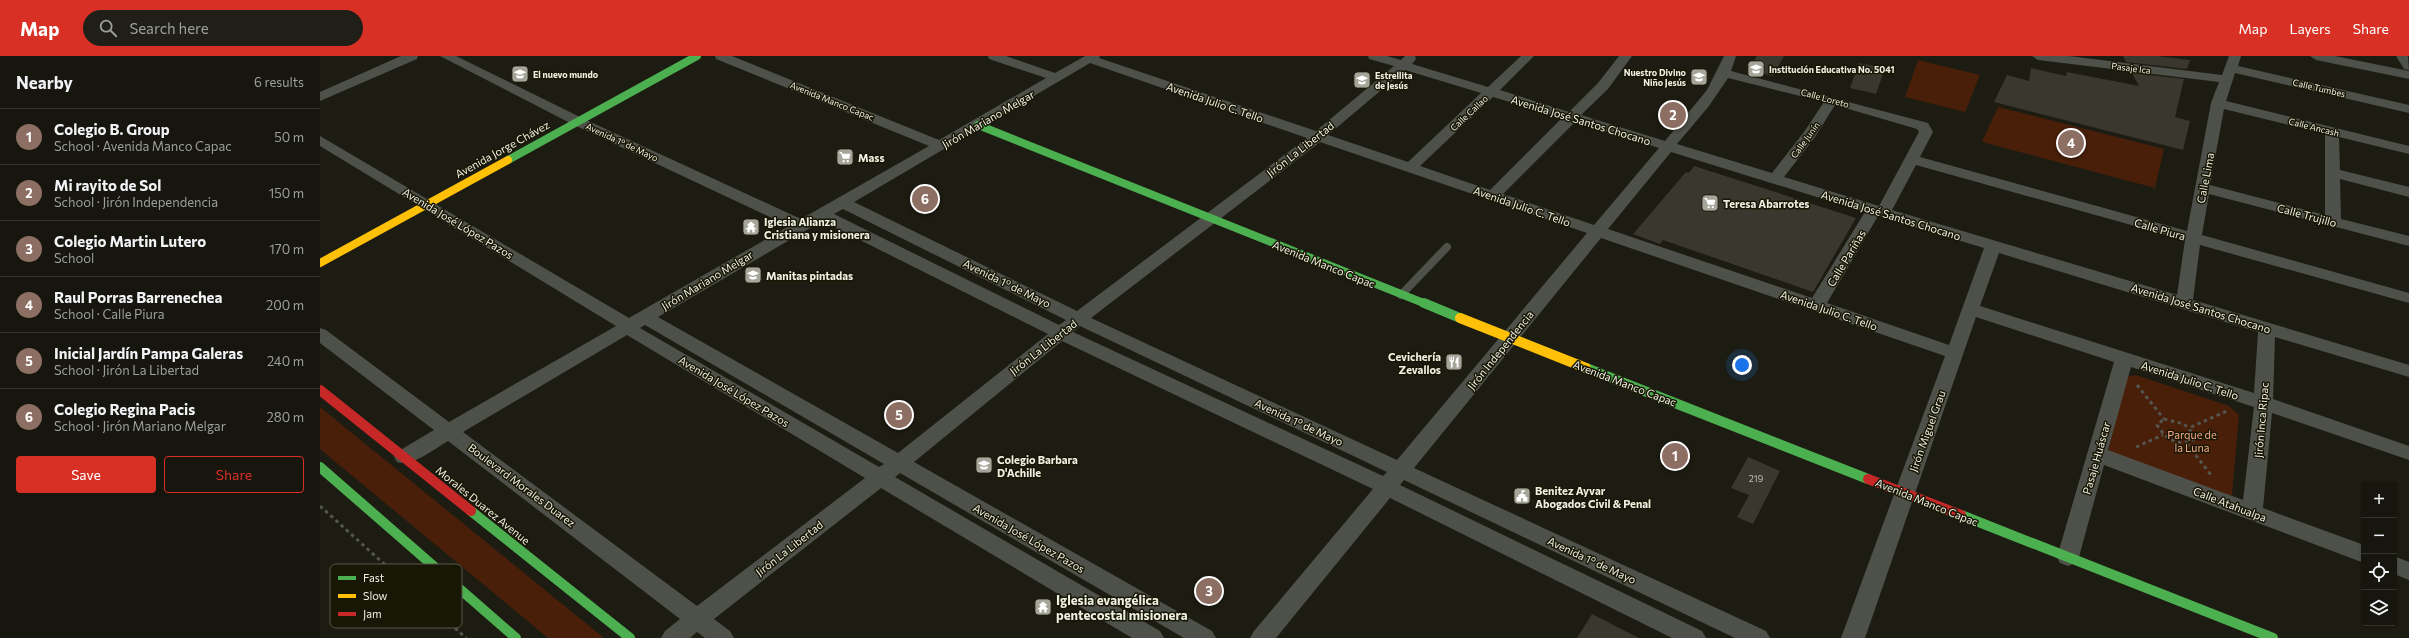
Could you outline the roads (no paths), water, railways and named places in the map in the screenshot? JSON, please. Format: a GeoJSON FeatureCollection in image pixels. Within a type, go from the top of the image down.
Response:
{"type":"FeatureCollection","features":[{"type":"Feature","properties":{"kind":"main road","name":"Avenida Jorge Chávez"},"geometry":{"type":"LineString","coordinates":[[320,263],[697,56]]}},
{"type":"Feature","properties":{"kind":"main road","name":"Avenida Manco Capac"},"geometry":{"type":"LineString","coordinates":[[978,125],[1509,338],[2274,638]]}},
{"type":"Feature","properties":{"kind":"main road","name":"Morales Duarez Avenue"},"geometry":{"type":"LineString","coordinates":[[320,390],[630,638]]}},
{"type":"Feature","properties":{"kind":"main road"},"geometry":{"type":"LineString","coordinates":[[320,467],[431,564]]}},
{"type":"Feature","properties":{"kind":"main road"},"geometry":{"type":"LineString","coordinates":[[462,591],[516,638]]}},
{"type":"Feature","properties":{"kind":"street"},"geometry":{"type":"LineString","coordinates":[[320,97],[412,56]]}},
{"type":"Feature","properties":{"kind":"street","name":"Avenida 1º de Mayo"},"geometry":{"type":"LineString","coordinates":[[446,56],[577,121],[800,225]]}},
{"type":"Feature","properties":{"kind":"street","name":"Avenida Manco Capac"},"geometry":{"type":"LineString","coordinates":[[721,56],[942,146]]}},
{"type":"Feature","properties":{"kind":"street"},"geometry":{"type":"LineString","coordinates":[[994,56],[1057,78]]}},
{"type":"Feature","properties":{"kind":"street","name":"Avenida José Santos Chocano"},"geometry":{"type":"LineString","coordinates":[[1374,56],[1408,60],[1491,92],[1775,180],[2409,371]]}},
{"type":"Feature","properties":{"kind":"street","name":"Calle Callao"},"geometry":{"type":"LineString","coordinates":[[1410,168],[1528,56]]}},
{"type":"Feature","properties":{"kind":"street"},"geometry":{"type":"LineString","coordinates":[[1492,196],[1603,86],[1626,56]]}},
{"type":"Feature","properties":{"kind":"street","name":"Jirón Independencia"},"geometry":{"type":"LineString","coordinates":[[1262,638],[1668,146],[1725,73],[1730,56]]}},
{"type":"Feature","properties":{"kind":"street","name":"Pasaje Ica"},"geometry":{"type":"LineString","coordinates":[[2038,56],[2230,68]]}},
{"type":"Feature","properties":{"kind":"street"},"geometry":{"type":"LineString","coordinates":[[2402,56],[2409,66]]}},
{"type":"Feature","properties":{"kind":"street","name":"Jirón Mariano Melgar"},"geometry":{"type":"LineString","coordinates":[[404,457],[609,335],[646,317],[800,225],[942,146],[1092,57]]}},
{"type":"Feature","properties":{"kind":"street","name":"Avenida Julio C. Tello"},"geometry":{"type":"LineString","coordinates":[[1092,57],[1317,137],[1817,305],[1955,353]]}},
{"type":"Feature","properties":{"kind":"street"},"geometry":{"type":"LineString","coordinates":[[2323,57],[2409,76]]}},
{"type":"Feature","properties":{"kind":"street","name":"Jirón La Libertad"},"geometry":{"type":"LineString","coordinates":[[672,638],[899,463],[1079,319],[1317,137],[1408,60]]}},
{"type":"Feature","properties":{"kind":"street","name":"Calle Lima"},"geometry":{"type":"LineString","coordinates":[[2184,303],[2193,239],[2204,188],[2218,103],[2230,68]]}},
{"type":"Feature","properties":{"kind":"street","name":"Calle Tumbes"},"geometry":{"type":"LineString","coordinates":[[2230,68],[2409,109]]}},
{"type":"Feature","properties":{"kind":"street","name":"Calle Loreto"},"geometry":{"type":"LineString","coordinates":[[1725,73],[1832,100],[1923,126]]}},
{"type":"Feature","properties":{"kind":"street","name":"Calle Junín"},"geometry":{"type":"LineString","coordinates":[[1775,180],[1810,134],[1832,100]]}},
{"type":"Feature","properties":{"kind":"street","name":"Calle Ancash"},"geometry":{"type":"LineString","coordinates":[[2218,103],[2409,150]]}},
{"type":"Feature","properties":{"kind":"street","name":"Calle Pariñas"},"geometry":{"type":"LineString","coordinates":[[1817,305],[1911,159],[1926,132],[1923,126]]}},
{"type":"Feature","properties":{"kind":"street"},"geometry":{"type":"LineString","coordinates":[[2332,131],[2333,222]]}},
{"type":"Feature","properties":{"kind":"street","name":"Avenida José López Pazos"},"geometry":{"type":"LineString","coordinates":[[320,140],[614,316],[627,327],[1152,638]]}},
{"type":"Feature","properties":{"kind":"street","name":"Calle Piura"},"geometry":{"type":"LineString","coordinates":[[1911,159],[2193,239],[2409,298]]}},
{"type":"Feature","properties":{"kind":"street"},"geometry":{"type":"LineString","coordinates":[[2332,173],[2409,192]]}},
{"type":"Feature","properties":{"kind":"street","name":"Calle Trujillo"},"geometry":{"type":"LineString","coordinates":[[2204,188],[2409,241]]}},
{"type":"Feature","properties":{"kind":"street","name":"Avenida 1º de Mayo"},"geometry":{"type":"LineString","coordinates":[[843,202],[1079,319],[1758,638]]}},
{"type":"Feature","properties":{"kind":"street","name":"Avenida 1º de Mayo"},"geometry":{"type":"LineString","coordinates":[[821,214],[1061,333],[1387,487],[1694,638]]}},
{"type":"Feature","properties":{"kind":"street","name":"Jirón Miguel Grau"},"geometry":{"type":"LineString","coordinates":[[1853,638],[1993,246]]}},
{"type":"Feature","properties":{"kind":"street","name":"Avenida Julio C. Tello"},"geometry":{"type":"LineString","coordinates":[[1970,309],[2123,362],[2263,403],[2409,453]]}},
{"type":"Feature","properties":{"kind":"street","name":"Avenida José López Pazos"},"geometry":{"type":"LineString","coordinates":[[646,317],[1204,638]]}},
{"type":"Feature","properties":{"kind":"street","name":"Jirón Inca Ripac"},"geometry":{"type":"LineString","coordinates":[[2252,513],[2263,403],[2267,328]]}},
{"type":"Feature","properties":{"kind":"street","name":"Boulevard Morales Duarez"},"geometry":{"type":"LineString","coordinates":[[320,334],[449,430],[722,638]]}},
{"type":"Feature","properties":{"kind":"street","name":"Pasaje Huáscar"},"geometry":{"type":"LineString","coordinates":[[2068,558],[2123,362]]}},
{"type":"Feature","properties":{"kind":"street","name":"Calle Atahualpa"},"geometry":{"type":"LineString","coordinates":[[2097,454],[2361,553]]}},
{"type":"Feature","properties":{"kind":"street"},"geometry":{"type":"LineString","coordinates":[[2397,566],[2409,571]]}},
{"type":"Feature","properties":{"kind":"lane"},"geometry":{"type":"LineString","coordinates":[[1401,295],[1447,247]]}},
{"type":"Feature","properties":{"kind":"place","name":"Institución Educativa No. 5041"},"geometry":{"type":"Point","coordinates":[1756,69]}},
{"type":"Feature","properties":{"kind":"place","name":"El nuevo mundo"},"geometry":{"type":"Point","coordinates":[520,74]}},
{"type":"Feature","properties":{"kind":"place","name":"Nuestro Divino Niño Jesús"},"geometry":{"type":"Point","coordinates":[1699,77]}},
{"type":"Feature","properties":{"kind":"place","name":"Estrellita de Jesús"},"geometry":{"type":"Point","coordinates":[1362,80]}},
{"type":"Feature","properties":{"kind":"place","name":"Mi rayito de Sol"},"geometry":{"type":"Point","coordinates":[1673,115]}},
{"type":"Feature","properties":{"kind":"place","name":"Raul Porras Barrenechea"},"geometry":{"type":"Point","coordinates":[2071,143]}},
{"type":"Feature","properties":{"kind":"place","name":"Mass"},"geometry":{"type":"Point","coordinates":[845,157]}},
{"type":"Feature","properties":{"kind":"place","name":"Colegio Regina Pacis"},"geometry":{"type":"Point","coordinates":[925,199]}},
{"type":"Feature","properties":{"kind":"place","name":"Teresa Abarrotes"},"geometry":{"type":"Point","coordinates":[1710,203]}},
{"type":"Feature","properties":{"kind":"place","name":"Iglesia Alianza Cristiana y misionera"},"geometry":{"type":"Point","coordinates":[751,227]}},
{"type":"Feature","properties":{"kind":"place","name":"Manitas pintadas"},"geometry":{"type":"Point","coordinates":[753,275]}},
{"type":"Feature","properties":{"kind":"place","name":"Cevichería Zevallos"},"geometry":{"type":"Point","coordinates":[1454,362]}},
{"type":"Feature","properties":{"kind":"place","name":"Inicial Jardín Pampa Galeras"},"geometry":{"type":"Point","coordinates":[899,415]}},
{"type":"Feature","properties":{"kind":"place","name":"Colegio B. Group"},"geometry":{"type":"Point","coordinates":[1675,456]}},
{"type":"Feature","properties":{"kind":"place","name":"Colegio Barbara D'Achille"},"geometry":{"type":"Point","coordinates":[984,465]}},
{"type":"Feature","properties":{"kind":"place","name":"Benitez Ayvar Abogados Civil & Penal"},"geometry":{"type":"Point","coordinates":[1522,496]}},
{"type":"Feature","properties":{"kind":"place","name":"Colegio Martin Lutero"},"geometry":{"type":"Point","coordinates":[1209,591]}},
{"type":"Feature","properties":{"kind":"place","name":"Iglesia evangélica pentecostal misionera"},"geometry":{"type":"Point","coordinates":[1043,607]}},
{"type":"Feature","properties":{"kind":"park label","name":"Parque de la Luna"},"geometry":{"type":"Point","coordinates":[2192,440]}}]}
